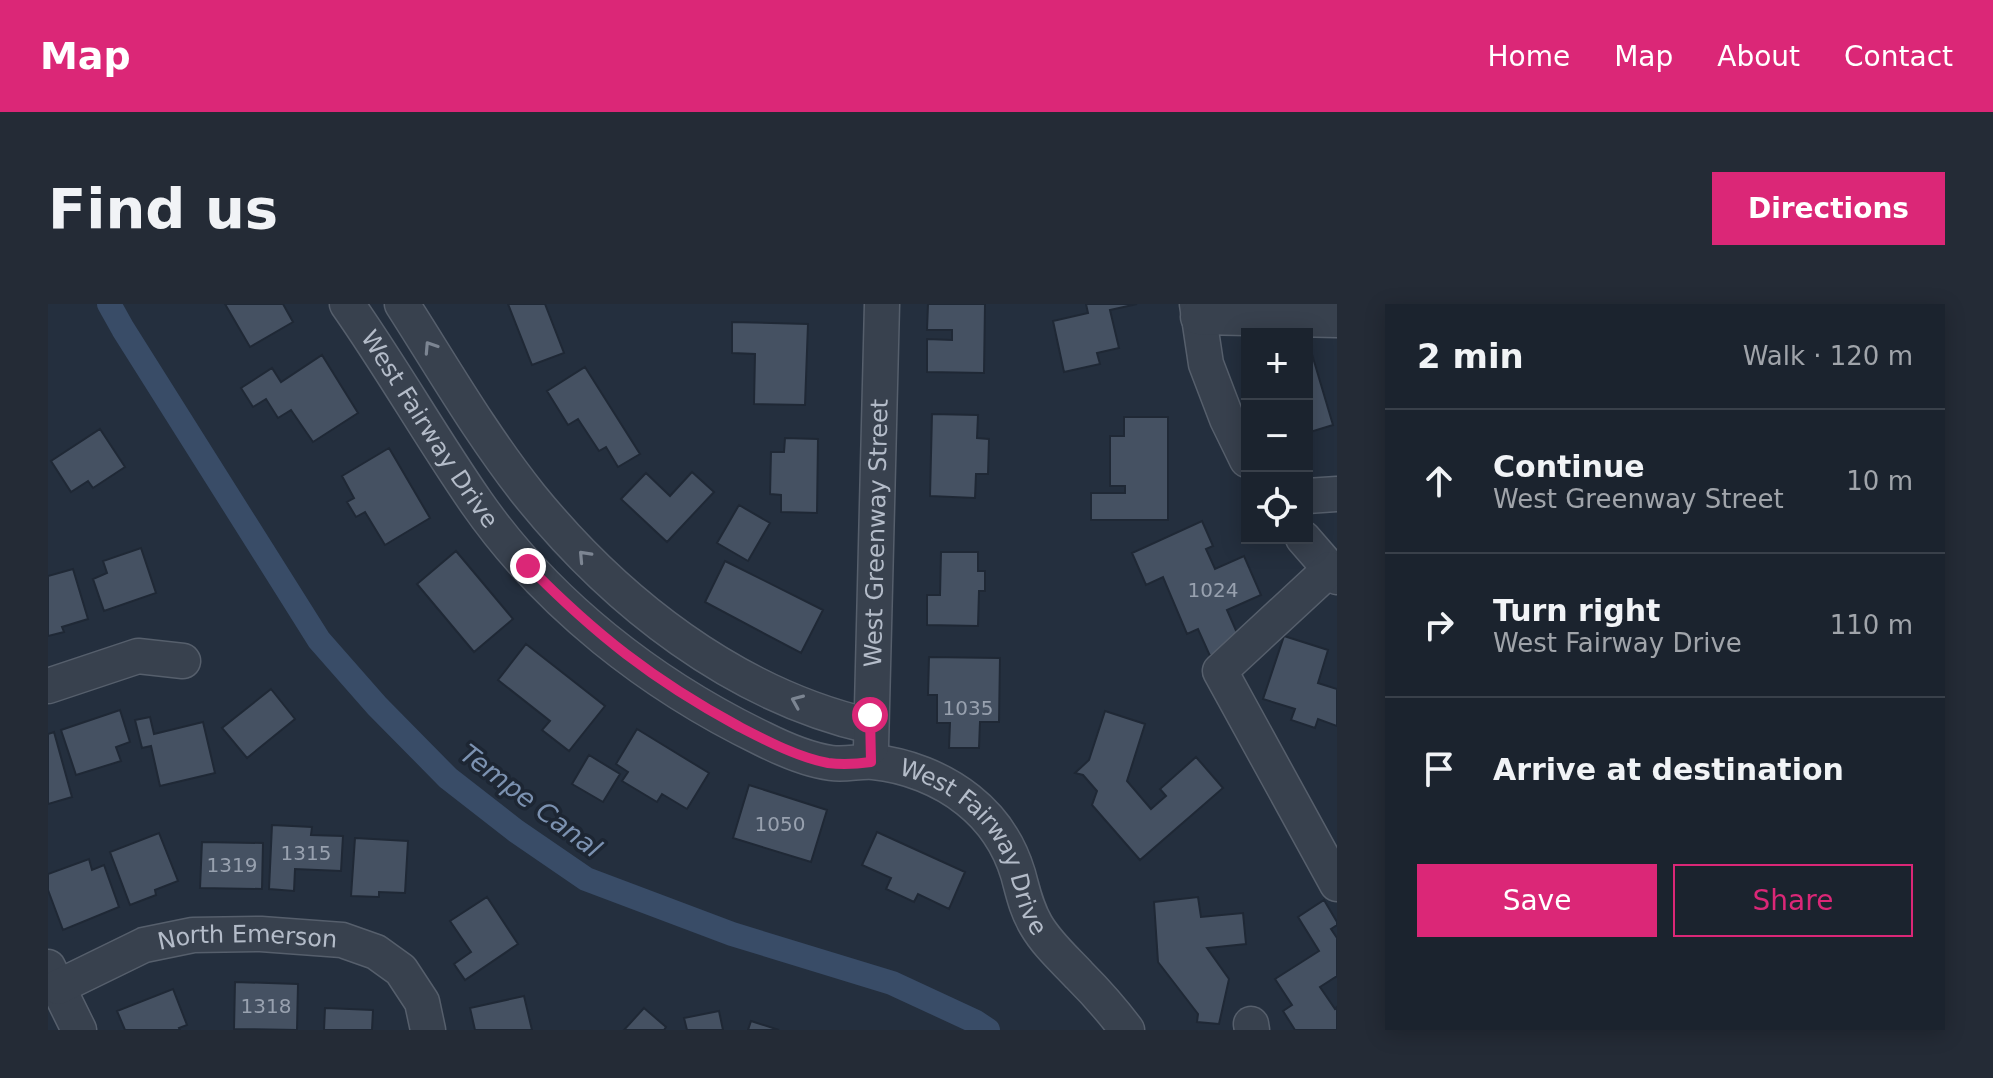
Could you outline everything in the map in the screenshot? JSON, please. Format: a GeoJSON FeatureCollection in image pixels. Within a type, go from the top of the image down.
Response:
{"type":"FeatureCollection","features":[{"type":"Feature","properties":{"kind":"street","name":"West Fairway Drive"},"geometry":{"type":"LineString","coordinates":[[347,304],[476,502],[528,566],[588,625],[626,657],[670,687],[764,740],[827,762],[871,762],[900,767],[930,777],[967,799],[999,831],[1017,870],[1026,907],[1047,942],[1104,1001],[1127,1030]]}},
{"type":"Feature","properties":{"kind":"street","name":"West Fairway Drive"},"geometry":{"type":"LineString","coordinates":[[402,304],[528,494],[627,597],[670,631],[749,681],[818,710],[870,726]]}},
{"type":"Feature","properties":{"kind":"street","name":"West Greenway Street"},"geometry":{"type":"LineString","coordinates":[[871,762],[882,304]]}},
{"type":"Feature","properties":{"kind":"street"},"geometry":{"type":"LineString","coordinates":[[1241,446],[1206,364],[1198,310],[1337,320]]}},
{"type":"Feature","properties":{"kind":"street"},"geometry":{"type":"LineString","coordinates":[[1313,496],[1337,494]]}},
{"type":"Feature","properties":{"kind":"street"},"geometry":{"type":"LineString","coordinates":[[1308,544],[1333,573],[1220,671],[1337,884]]}},
{"type":"Feature","properties":{"kind":"street"},"geometry":{"type":"LineString","coordinates":[[48,686],[138,656],[183,661]]}},
{"type":"Feature","properties":{"kind":"street","name":"North Emerson"},"geometry":{"type":"LineString","coordinates":[[53,977],[144,945],[193,935],[261,934],[342,940],[376,952],[401,970],[425,1016]]}},
{"type":"Feature","properties":{"kind":"street"},"geometry":{"type":"LineString","coordinates":[[53,977],[79,1030]]}},
{"type":"Feature","properties":{"kind":"building"},"geometry":{"type":"Polygon","coordinates":[[[225,304],[283,304],[293,322],[250,347],[225,304]]]}},
{"type":"Feature","properties":{"kind":"building"},"geometry":{"type":"Polygon","coordinates":[[[508,304],[545,304],[564,353],[532,365],[508,304]]]}},
{"type":"Feature","properties":{"kind":"building"},"geometry":{"type":"Polygon","coordinates":[[[928,304],[985,304],[984,373],[927,372],[927,339],[952,340],[952,330],[927,330],[928,304]]]}},
{"type":"Feature","properties":{"kind":"building"},"geometry":{"type":"Polygon","coordinates":[[[1086,304],[1137,304],[1110,310],[1119,348],[1097,353],[1100,364],[1064,372],[1053,321],[1088,313],[1086,304]]]}},
{"type":"Feature","properties":{"kind":"building"},"geometry":{"type":"Polygon","coordinates":[[[732,322],[808,324],[805,405],[754,404],[755,354],[732,353],[732,322]]]}},
{"type":"Feature","properties":{"kind":"building"},"geometry":{"type":"Polygon","coordinates":[[[322,355],[358,413],[313,442],[291,410],[278,418],[266,399],[253,407],[241,388],[272,368],[281,382],[322,355]]]}},
{"type":"Feature","properties":{"kind":"building"},"geometry":{"type":"Polygon","coordinates":[[[1313,358],[1333,425],[1313,431],[1313,358]]]}},
{"type":"Feature","properties":{"kind":"building"},"geometry":{"type":"Polygon","coordinates":[[[585,367],[640,454],[618,467],[606,447],[599,451],[578,419],[568,425],[547,391],[585,367]]]}},
{"type":"Feature","properties":{"kind":"building"},"geometry":{"type":"Polygon","coordinates":[[[932,414],[978,415],[977,438],[989,439],[988,474],[976,474],[975,498],[930,496],[932,414]]]}},
{"type":"Feature","properties":{"kind":"building"},"geometry":{"type":"Polygon","coordinates":[[[1124,417],[1168,417],[1168,520],[1091,520],[1091,493],[1125,493],[1125,486],[1110,486],[1110,436],[1124,436],[1124,417]]]}},
{"type":"Feature","properties":{"kind":"building"},"geometry":{"type":"Polygon","coordinates":[[[100,429],[125,467],[93,488],[88,481],[71,492],[51,461],[100,429]]]}},
{"type":"Feature","properties":{"kind":"building"},"geometry":{"type":"Polygon","coordinates":[[[785,438],[818,439],[817,513],[781,512],[781,495],[770,494],[771,452],[784,452],[785,438]]]}},
{"type":"Feature","properties":{"kind":"building"},"geometry":{"type":"Polygon","coordinates":[[[389,448],[430,518],[385,545],[365,512],[356,517],[347,502],[354,498],[342,476],[389,448]]]}},
{"type":"Feature","properties":{"kind":"building"},"geometry":{"type":"Polygon","coordinates":[[[692,472],[714,492],[667,542],[621,499],[646,473],[670,496],[692,472]]]}},
{"type":"Feature","properties":{"kind":"building"},"geometry":{"type":"Polygon","coordinates":[[[739,505],[770,523],[748,561],[717,543],[739,505]]]}},
{"type":"Feature","properties":{"kind":"building"},"geometry":{"type":"Polygon","coordinates":[[[1202,521],[1213,546],[1206,549],[1215,569],[1244,556],[1261,595],[1227,610],[1241,642],[1210,656],[1198,629],[1187,634],[1163,577],[1146,585],[1132,553],[1202,521]]]}},
{"type":"Feature","properties":{"kind":"building"},"geometry":{"type":"Polygon","coordinates":[[[141,548],[156,593],[104,611],[93,579],[107,573],[103,561],[141,548]]]}},
{"type":"Feature","properties":{"kind":"building"},"geometry":{"type":"Polygon","coordinates":[[[456,551],[513,619],[474,652],[417,584],[456,551]]]}},
{"type":"Feature","properties":{"kind":"building"},"geometry":{"type":"Polygon","coordinates":[[[941,552],[978,552],[978,571],[985,571],[985,591],[979,591],[978,626],[927,625],[927,595],[940,595],[941,552]]]}},
{"type":"Feature","properties":{"kind":"building"},"geometry":{"type":"Polygon","coordinates":[[[725,561],[823,610],[801,653],[705,602],[725,561]]]}},
{"type":"Feature","properties":{"kind":"building"},"geometry":{"type":"Polygon","coordinates":[[[73,569],[88,619],[62,627],[64,632],[48,636],[48,576],[73,569]]]}},
{"type":"Feature","properties":{"kind":"building"},"geometry":{"type":"Polygon","coordinates":[[[1284,636],[1328,650],[1318,683],[1337,689],[1337,726],[1318,719],[1315,728],[1291,720],[1295,709],[1263,699],[1284,636]]]}},
{"type":"Feature","properties":{"kind":"building"},"geometry":{"type":"Polygon","coordinates":[[[526,644],[605,706],[569,751],[542,730],[550,721],[498,680],[526,644]]]}},
{"type":"Feature","properties":{"kind":"building"},"geometry":{"type":"Polygon","coordinates":[[[929,657],[1000,658],[999,722],[980,722],[979,748],[949,748],[950,723],[937,723],[937,695],[928,695],[929,657]]]}},
{"type":"Feature","properties":{"kind":"building"},"geometry":{"type":"Polygon","coordinates":[[[271,689],[295,719],[247,758],[222,728],[271,689]]]}},
{"type":"Feature","properties":{"kind":"building"},"geometry":{"type":"Polygon","coordinates":[[[120,710],[130,742],[116,747],[121,761],[76,775],[61,730],[120,710]]]}},
{"type":"Feature","properties":{"kind":"building"},"geometry":{"type":"Polygon","coordinates":[[[1105,711],[1145,724],[1127,781],[1151,809],[1166,796],[1160,789],[1196,757],[1223,788],[1140,860],[1092,805],[1097,791],[1083,775],[1075,773],[1089,760],[1105,711]]]}},
{"type":"Feature","properties":{"kind":"building"},"geometry":{"type":"Polygon","coordinates":[[[150,717],[154,734],[203,722],[215,773],[160,786],[151,746],[142,748],[135,720],[150,717]]]}},
{"type":"Feature","properties":{"kind":"building"},"geometry":{"type":"Polygon","coordinates":[[[637,729],[709,773],[687,809],[662,794],[657,802],[622,781],[628,772],[616,764],[637,729]]]}},
{"type":"Feature","properties":{"kind":"building"},"geometry":{"type":"Polygon","coordinates":[[[54,732],[72,797],[48,804],[48,734],[54,732]]]}},
{"type":"Feature","properties":{"kind":"building"},"geometry":{"type":"Polygon","coordinates":[[[589,755],[620,774],[603,802],[572,784],[589,755]]]}},
{"type":"Feature","properties":{"kind":"building"},"geometry":{"type":"Polygon","coordinates":[[[749,785],[827,810],[811,862],[733,838],[749,785]]]}},
{"type":"Feature","properties":{"kind":"building"},"geometry":{"type":"Polygon","coordinates":[[[272,825],[312,827],[311,835],[343,836],[341,871],[295,869],[294,891],[269,889],[272,825]]]}},
{"type":"Feature","properties":{"kind":"building"},"geometry":{"type":"Polygon","coordinates":[[[877,832],[965,872],[949,909],[918,894],[914,902],[886,889],[891,878],[862,865],[877,832]]]}},
{"type":"Feature","properties":{"kind":"building"},"geometry":{"type":"Polygon","coordinates":[[[159,833],[178,881],[155,890],[156,895],[130,905],[110,852],[159,833]]]}},
{"type":"Feature","properties":{"kind":"building"},"geometry":{"type":"Polygon","coordinates":[[[355,838],[408,841],[405,893],[379,892],[379,897],[351,896],[355,838]]]}},
{"type":"Feature","properties":{"kind":"building"},"geometry":{"type":"Polygon","coordinates":[[[202,842],[263,843],[262,889],[200,888],[202,842]]]}},
{"type":"Feature","properties":{"kind":"building"},"geometry":{"type":"Polygon","coordinates":[[[89,859],[92,870],[104,865],[119,907],[63,930],[48,890],[48,874],[89,859]]]}},
{"type":"Feature","properties":{"kind":"building"},"geometry":{"type":"Polygon","coordinates":[[[487,897],[518,944],[465,980],[454,964],[471,952],[450,921],[487,897]]]}},
{"type":"Feature","properties":{"kind":"building"},"geometry":{"type":"Polygon","coordinates":[[[1198,897],[1201,917],[1243,913],[1246,944],[1207,948],[1229,979],[1219,1024],[1197,1022],[1198,1014],[1158,962],[1154,902],[1198,897]]]}},
{"type":"Feature","properties":{"kind":"building"},"geometry":{"type":"Polygon","coordinates":[[[1324,900],[1337,922],[1331,929],[1337,938],[1337,976],[1320,987],[1335,1009],[1337,1007],[1337,1030],[1295,1030],[1283,1011],[1292,1005],[1275,979],[1319,951],[1298,917],[1324,900]]]}},
{"type":"Feature","properties":{"kind":"building"},"geometry":{"type":"Polygon","coordinates":[[[235,982],[298,984],[297,1030],[234,1029],[235,982]]]}},
{"type":"Feature","properties":{"kind":"building"},"geometry":{"type":"Polygon","coordinates":[[[173,989],[187,1025],[180,1030],[125,1030],[117,1011],[173,989]]]}},
{"type":"Feature","properties":{"kind":"building"},"geometry":{"type":"Polygon","coordinates":[[[524,996],[532,1030],[475,1030],[470,1008],[524,996]]]}},
{"type":"Feature","properties":{"kind":"building"},"geometry":{"type":"Polygon","coordinates":[[[325,1008],[373,1010],[372,1030],[324,1030],[325,1008]]]}},
{"type":"Feature","properties":{"kind":"building"},"geometry":{"type":"Polygon","coordinates":[[[644,1008],[666,1027],[664,1030],[624,1030],[644,1008]]]}},
{"type":"Feature","properties":{"kind":"building"},"geometry":{"type":"Polygon","coordinates":[[[719,1011],[723,1030],[687,1030],[684,1018],[719,1011]]]}},
{"type":"Feature","properties":{"kind":"building"},"geometry":{"type":"Polygon","coordinates":[[[751,1021],[779,1030],[748,1030],[751,1021]]]}},
{"type":"Feature","properties":{"kind":"waterway","name":"Tempe Canal"},"geometry":{"type":"LineString","coordinates":[[109,304],[319,640],[377,706],[448,778],[516,831],[586,879],[732,934],[892,983],[988,1030]]}},
{"type":"Feature","properties":{"kind":"waterway","name":"Tempe Canal"},"geometry":{"type":"LineString","coordinates":[[976,1022],[976,1030]]}},
{"type":"Feature","properties":{"kind":"route"},"geometry":{"type":"LineString","coordinates":[[528,566],[588,625],[626,657],[670,687],[764,740],[827,762],[871,762],[870,715]]}}]}
